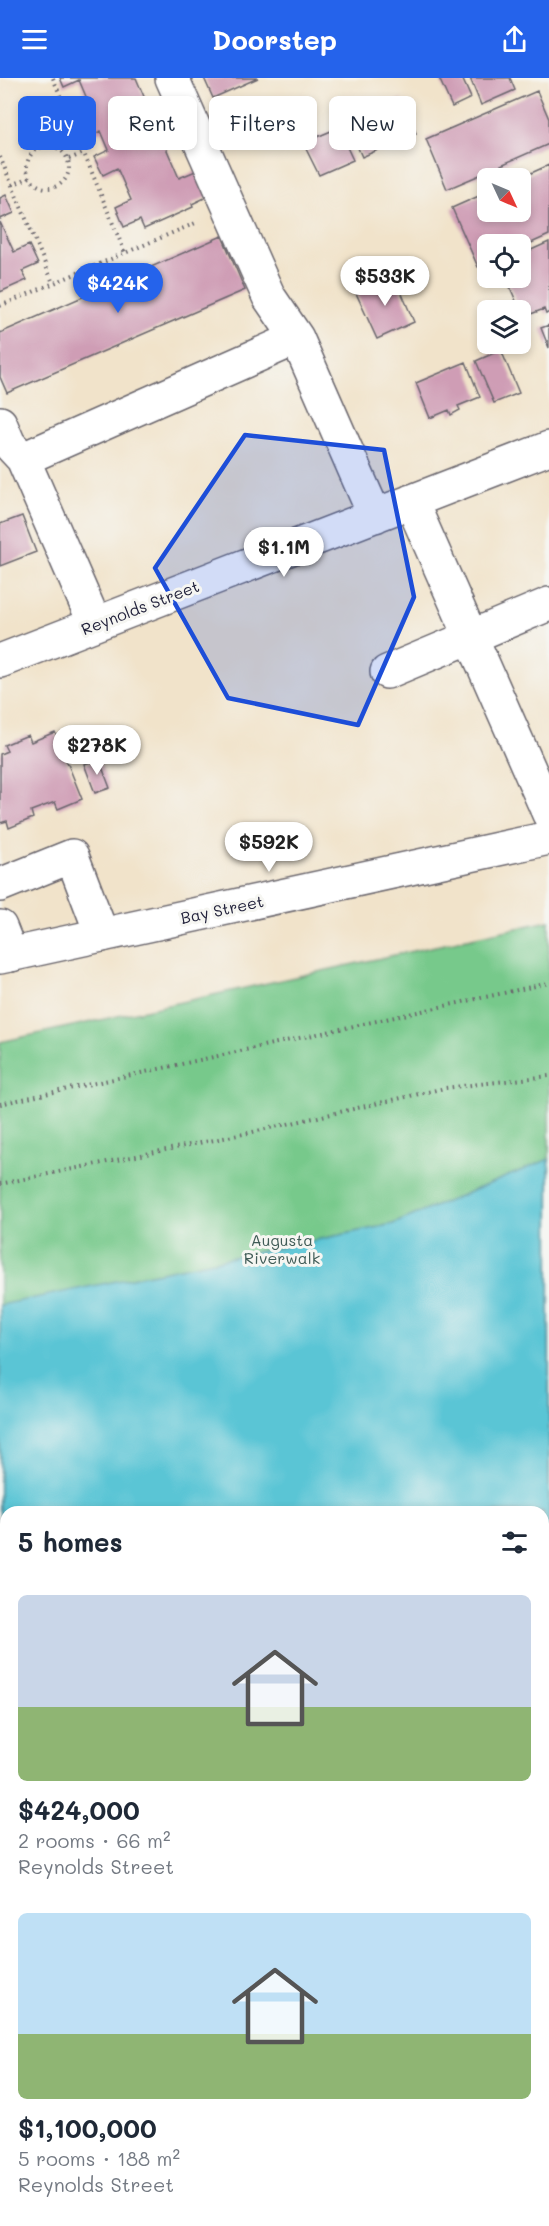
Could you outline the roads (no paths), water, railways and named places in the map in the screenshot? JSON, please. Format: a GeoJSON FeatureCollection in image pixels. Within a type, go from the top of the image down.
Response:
{"type":"FeatureCollection","features":[{"type":"Feature","properties":{"kind":"street"},"geometry":{"type":"LineString","coordinates":[[172,78],[269,297],[297,338],[375,516]]}},
{"type":"Feature","properties":{"kind":"street"},"geometry":{"type":"LineString","coordinates":[[22,459],[297,338]]}},
{"type":"Feature","properties":{"kind":"street"},"geometry":{"type":"LineString","coordinates":[[0,423],[9,444],[22,459],[95,624]]}},
{"type":"Feature","properties":{"kind":"street","name":"Reynolds Street"},"geometry":{"type":"LineString","coordinates":[[0,661],[549,448]]}},
{"type":"Feature","properties":{"kind":"street"},"geometry":{"type":"LineString","coordinates":[[411,501],[549,814]]}},
{"type":"Feature","properties":{"kind":"street"},"geometry":{"type":"LineString","coordinates":[[387,672],[549,604]]}},
{"type":"Feature","properties":{"kind":"street","name":"Bay Street"},"geometry":{"type":"LineString","coordinates":[[4,946],[102,935],[549,838]]}},
{"type":"Feature","properties":{"kind":"street"},"geometry":{"type":"LineString","coordinates":[[0,885],[72,856],[102,935]]}},
{"type":"Feature","properties":{"kind":"water"},"geometry":{"type":"Polygon","coordinates":[[[549,1159],[549,1506],[0,1506],[0,1305],[393,1224],[549,1159]]]}},
{"type":"Feature","properties":{"kind":"park label","name":"Augusta Riverwalk"},"geometry":{"type":"Point","coordinates":[282,1248]}}]}
